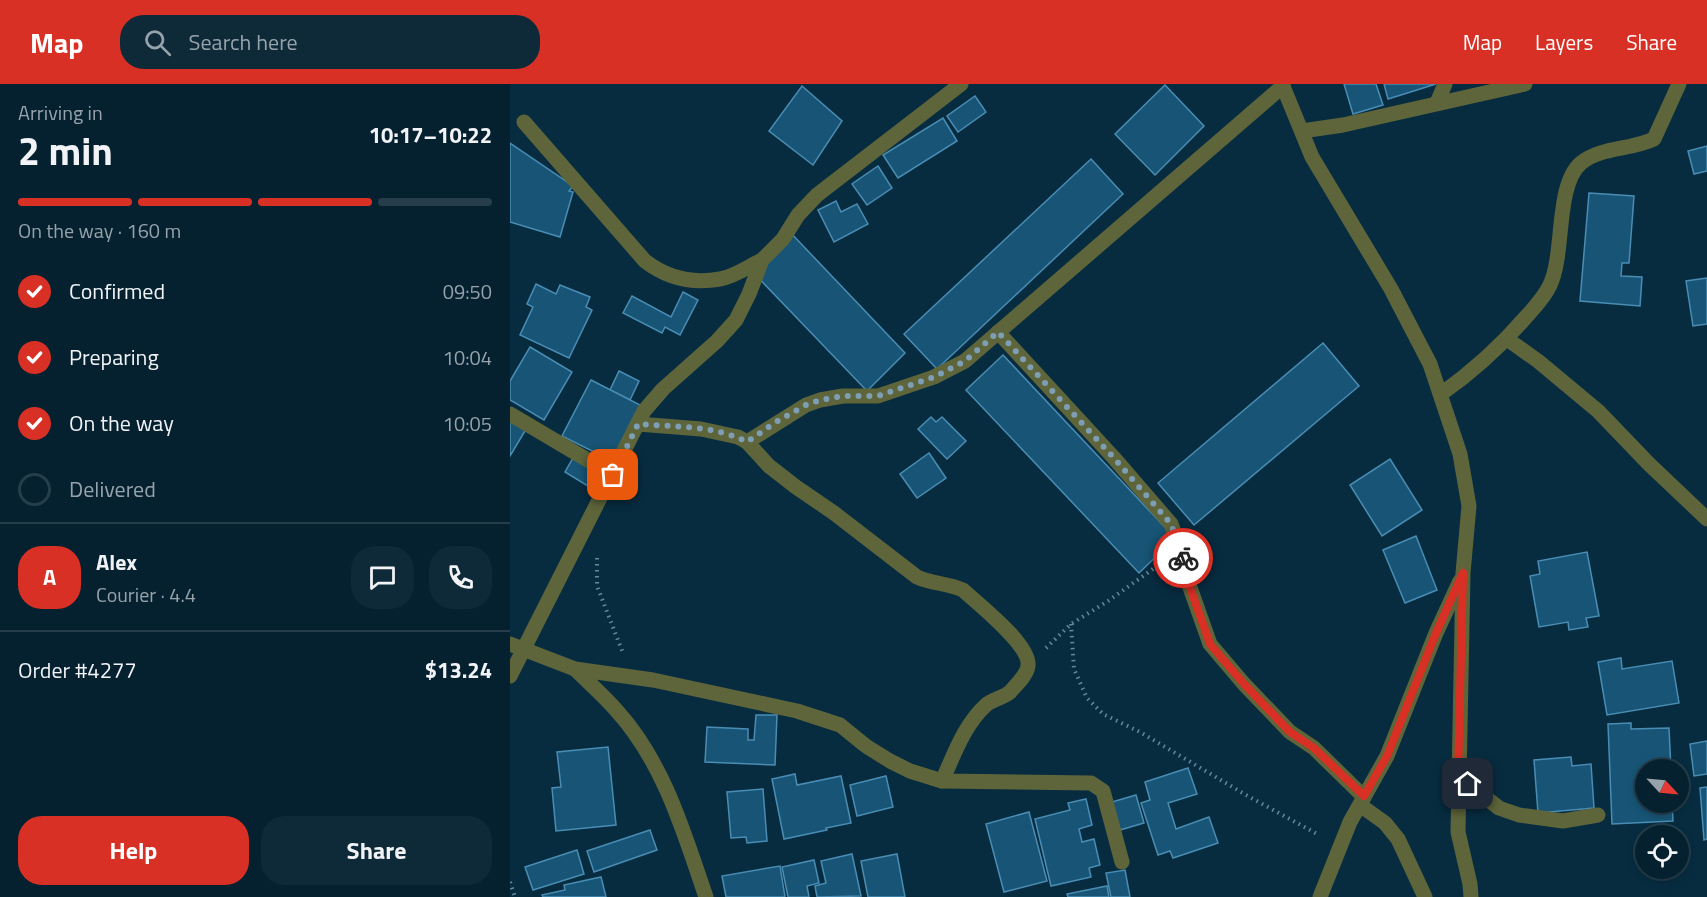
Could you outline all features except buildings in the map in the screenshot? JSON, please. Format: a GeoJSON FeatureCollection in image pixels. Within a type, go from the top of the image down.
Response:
{"type":"FeatureCollection","features":[{"type":"Feature","properties":{"kind":"street"},"geometry":{"type":"LineString","coordinates":[[524,122],[645,261],[671,277],[695,281],[722,279],[762,260],[783,239],[798,215],[817,195],[961,84]]}},
{"type":"Feature","properties":{"kind":"street"},"geometry":{"type":"LineString","coordinates":[[1437,104],[1445,84]]}},
{"type":"Feature","properties":{"kind":"street"},"geometry":{"type":"LineString","coordinates":[[1302,131],[1437,104],[1521,84]]}},
{"type":"Feature","properties":{"kind":"street"},"geometry":{"type":"LineString","coordinates":[[1441,394],[1467,375],[1507,339],[1542,299],[1551,284],[1568,184],[1578,165],[1591,156],[1645,144],[1654,139],[1679,84]]}},
{"type":"Feature","properties":{"kind":"street"},"geometry":{"type":"LineString","coordinates":[[747,442],[806,405],[843,396],[878,396],[934,377],[965,361],[1283,85],[1312,157],[1392,289],[1431,364],[1460,454],[1470,506],[1463,573],[1458,832],[1471,897]]}},
{"type":"Feature","properties":{"kind":"street"},"geometry":{"type":"LineString","coordinates":[[510,676],[517,647],[613,475],[644,411],[663,389],[717,341],[736,320],[762,260]]}},
{"type":"Feature","properties":{"kind":"street"},"geometry":{"type":"LineString","coordinates":[[998,332],[1114,458],[1171,524],[1210,644],[1290,732],[1314,748],[1385,823],[1398,839],[1425,897]]}},
{"type":"Feature","properties":{"kind":"street"},"geometry":{"type":"LineString","coordinates":[[1507,339],[1539,361],[1598,411],[1707,519]]}},
{"type":"Feature","properties":{"kind":"street"},"geometry":{"type":"LineString","coordinates":[[510,414],[613,475]]}},
{"type":"Feature","properties":{"kind":"street"},"geometry":{"type":"LineString","coordinates":[[638,424],[701,429],[738,437],[747,442],[778,473],[917,577],[926,582],[963,590],[1019,642],[1027,655],[1028,666],[1024,675],[1008,694],[987,704],[979,713],[961,738],[942,781]]}},
{"type":"Feature","properties":{"kind":"street"},"geometry":{"type":"LineString","coordinates":[[1320,897],[1350,822],[1387,756],[1436,633],[1463,573]]}},
{"type":"Feature","properties":{"kind":"street"},"geometry":{"type":"LineString","coordinates":[[517,647],[575,669],[653,680],[797,711],[840,725],[866,746],[890,761],[910,771],[942,781],[1091,783],[1103,791],[1122,862]]}},
{"type":"Feature","properties":{"kind":"street"},"geometry":{"type":"LineString","coordinates":[[575,669],[618,712],[647,754],[676,809],[706,897]]}},
{"type":"Feature","properties":{"kind":"street"},"geometry":{"type":"LineString","coordinates":[[1458,776],[1499,808],[1519,815],[1563,821],[1598,815]]}},
{"type":"Feature","properties":{"kind":"path"},"geometry":{"type":"LineString","coordinates":[[1028,666],[1071,624],[1108,601],[1180,548]]}},
{"type":"Feature","properties":{"kind":"path"},"geometry":{"type":"LineString","coordinates":[[597,551],[597,586],[632,677]]}},
{"type":"Feature","properties":{"kind":"path"},"geometry":{"type":"LineString","coordinates":[[1071,624],[1074,669],[1087,698],[1103,714],[1140,732],[1246,795],[1340,846]]}},
{"type":"Feature","properties":{"kind":"path"},"geometry":{"type":"LineString","coordinates":[[510,882],[516,897]]}},
{"type":"Feature","properties":{"kind":"way so far"},"geometry":{"type":"LineString","coordinates":[[613,475],[638,424],[701,429],[738,437],[747,442],[776,422],[820,400],[843,396],[878,396],[934,377],[965,361],[998,332],[1114,458],[1171,524],[1183,558]]}},
{"type":"Feature","properties":{"kind":"route"},"geometry":{"type":"LineString","coordinates":[[1183,558],[1187,579],[1210,644],[1290,732],[1314,748],[1364,796],[1387,756],[1436,633],[1463,573],[1458,776],[1468,784]]}}]}
